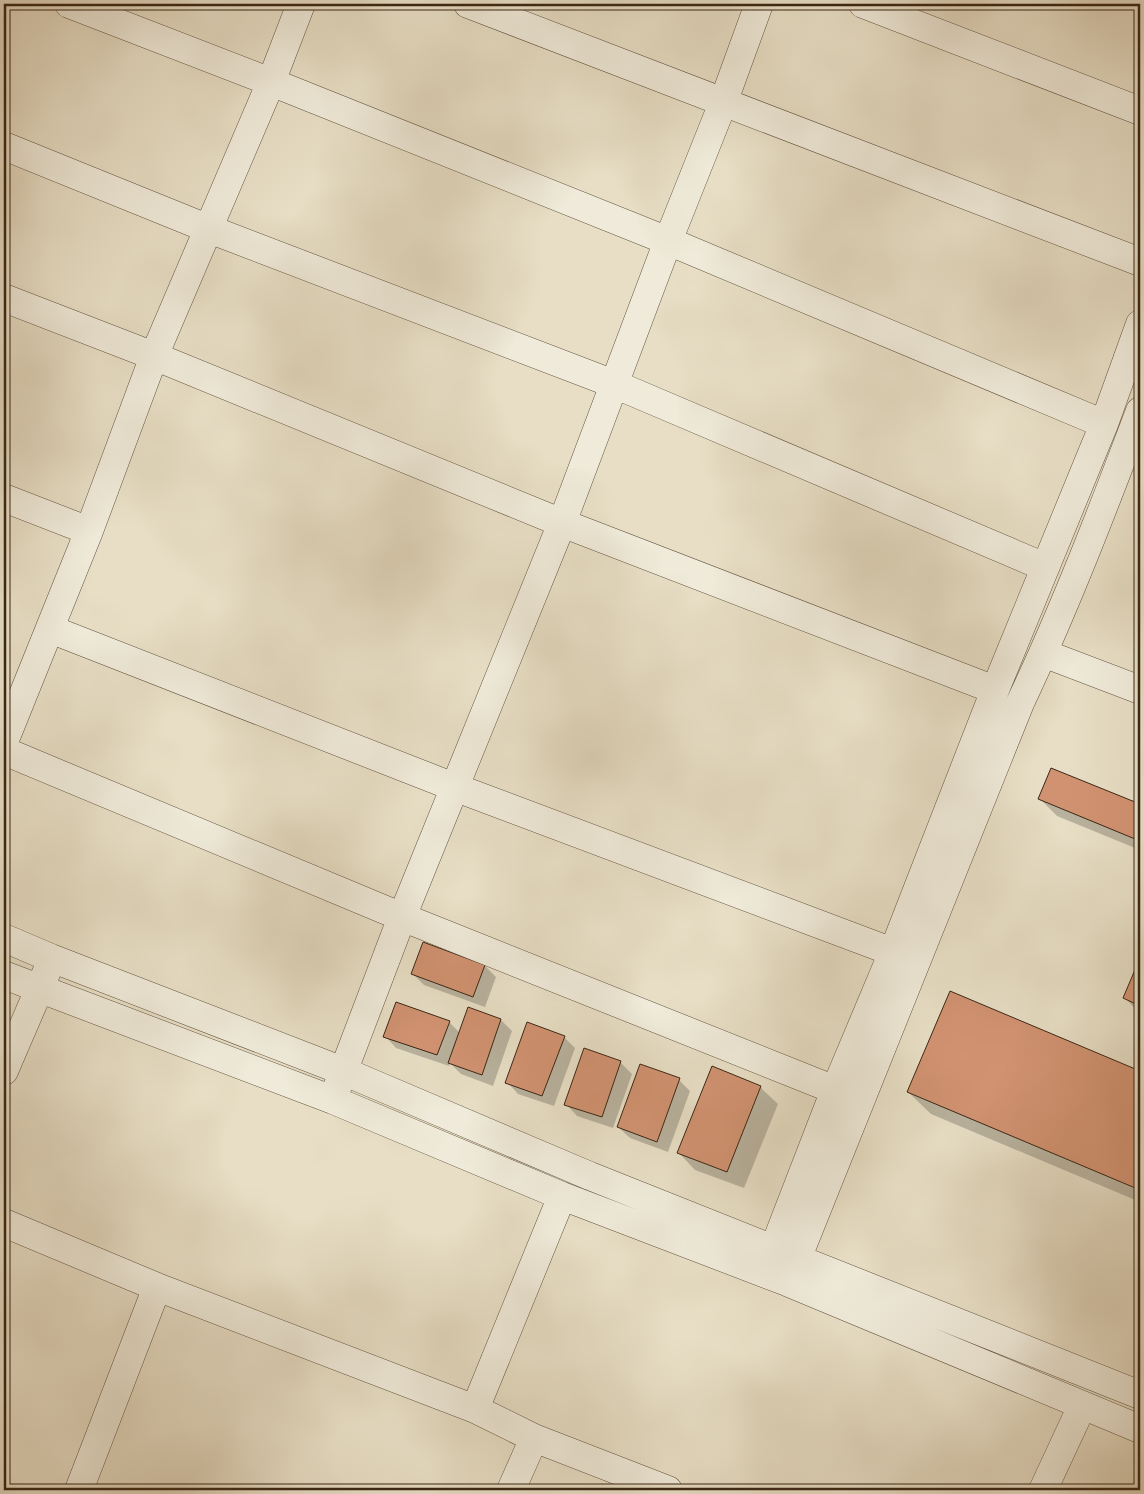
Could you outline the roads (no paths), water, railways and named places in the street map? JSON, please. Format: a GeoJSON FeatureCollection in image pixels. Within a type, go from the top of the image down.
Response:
{"type":"FeatureCollection","features":[{"type":"Feature","properties":{"kind":"street"},"geometry":{"type":"LineString","coordinates":[[70,4],[271,82],[668,242],[1104,424]]}},
{"type":"Feature","properties":{"kind":"street"},"geometry":{"type":"LineString","coordinates":[[4,742],[10,708],[50,629],[154,356],[271,82],[301,4]]}},
{"type":"Feature","properties":{"kind":"street"},"geometry":{"type":"LineString","coordinates":[[468,4],[1140,262]]}},
{"type":"Feature","properties":{"kind":"street"},"geometry":{"type":"LineString","coordinates":[[332,1100],[454,787],[562,523],[759,4]]}},
{"type":"Feature","properties":{"kind":"street"},"geometry":{"type":"LineString","coordinates":[[863,4],[1140,111]]}},
{"type":"Feature","properties":{"kind":"street"},"geometry":{"type":"LineString","coordinates":[[4,146],[209,229],[614,384],[1045,567]]}},
{"type":"Feature","properties":{"kind":"street"},"geometry":{"type":"LineString","coordinates":[[4,298],[154,356],[562,523],[995,690]]}},
{"type":"Feature","properties":{"kind":"street"},"geometry":{"type":"LineString","coordinates":[[786,1253],[835,1090],[1104,424],[1140,324]]}},
{"type":"Feature","properties":{"kind":"street"},"geometry":{"type":"LineString","coordinates":[[775,1278],[1020,702],[1044,653],[1140,411]]}},
{"type":"Feature","properties":{"kind":"street"},"geometry":{"type":"LineString","coordinates":[[4,498],[88,531]]}},
{"type":"Feature","properties":{"kind":"street"},"geometry":{"type":"LineString","coordinates":[[50,629],[454,787],[892,952]]}},
{"type":"Feature","properties":{"kind":"street"},"geometry":{"type":"LineString","coordinates":[[1044,653],[1140,690]]}},
{"type":"Feature","properties":{"kind":"street"},"geometry":{"type":"LineString","coordinates":[[4,750],[402,918],[835,1090]]}},
{"type":"Feature","properties":{"kind":"street"},"geometry":{"type":"LineString","coordinates":[[4,938],[343,1072],[590,1176],[1140,1395]]}},
{"type":"Feature","properties":{"kind":"street"},"geometry":{"type":"LineString","coordinates":[[4,1070],[41,988],[52,958]]}},
{"type":"Feature","properties":{"kind":"street"},"geometry":{"type":"LineString","coordinates":[[4,975],[332,1100],[562,1196],[775,1278],[1140,1429]]}},
{"type":"Feature","properties":{"kind":"street"},"geometry":{"type":"LineString","coordinates":[[475,1409],[562,1196]]}},
{"type":"Feature","properties":{"kind":"street"},"geometry":{"type":"LineString","coordinates":[[4,1224],[157,1287],[475,1409],[534,1438],[668,1490]]}},
{"type":"Feature","properties":{"kind":"street"},"geometry":{"type":"LineString","coordinates":[[79,1490],[157,1287]]}},
{"type":"Feature","properties":{"kind":"street"},"geometry":{"type":"LineString","coordinates":[[1043,1490],[1082,1406]]}},
{"type":"Feature","properties":{"kind":"street"},"geometry":{"type":"LineString","coordinates":[[511,1490],[534,1438]]}}]}
